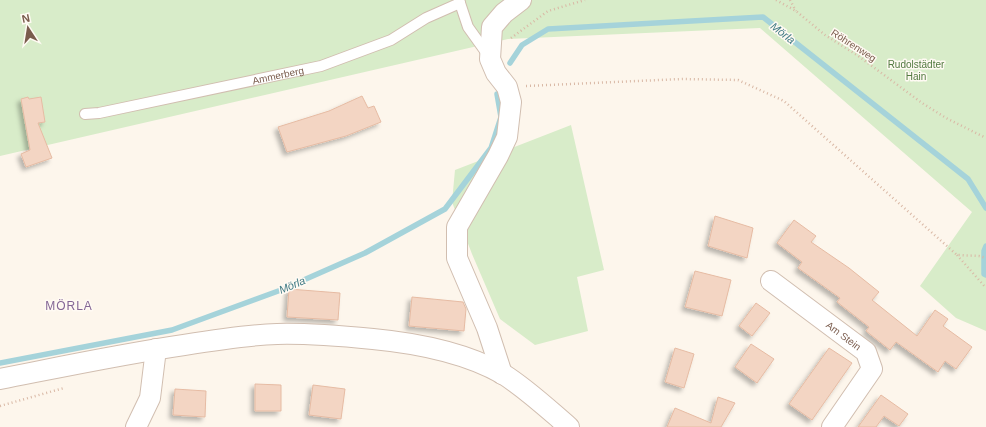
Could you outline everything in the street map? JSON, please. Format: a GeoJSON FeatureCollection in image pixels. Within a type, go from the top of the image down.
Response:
{"type":"FeatureCollection","features":[{"type":"Feature","properties":{"kind":"street"},"geometry":{"type":"LineString","coordinates":[[502,374],[487,328],[457,258],[457,227],[498,156],[507,137],[511,102],[507,87],[496,73],[490,59],[492,28],[504,13],[521,0]]}},
{"type":"Feature","properties":{"kind":"street","name":"Am Stein"},"geometry":{"type":"LineString","coordinates":[[771,280],[866,352],[872,369],[832,427]]}},
{"type":"Feature","properties":{"kind":"street"},"geometry":{"type":"LineString","coordinates":[[0,379],[156,349],[228,338],[275,334],[319,334],[401,342],[444,351],[477,362],[502,374],[520,386],[569,427]]}},
{"type":"Feature","properties":{"kind":"street"},"geometry":{"type":"LineString","coordinates":[[136,427],[150,398],[156,349]]}},
{"type":"Feature","properties":{"kind":"lane"},"geometry":{"type":"LineString","coordinates":[[460,2],[468,26],[490,59]]}},
{"type":"Feature","properties":{"kind":"lane","name":"Ammerberg"},"geometry":{"type":"LineString","coordinates":[[85,114],[99,113],[320,66],[391,40],[426,18],[460,2]]}},
{"type":"Feature","properties":{"kind":"path"},"geometry":{"type":"LineString","coordinates":[[490,59],[512,37],[548,11],[585,0]]}},
{"type":"Feature","properties":{"kind":"path","name":"Röhrenweg"},"geometry":{"type":"LineString","coordinates":[[776,0],[796,11],[825,35],[856,55],[922,103],[946,118],[986,138]]}},
{"type":"Feature","properties":{"kind":"path"},"geometry":{"type":"LineString","coordinates":[[790,0],[796,11]]}},
{"type":"Feature","properties":{"kind":"path"},"geometry":{"type":"LineString","coordinates":[[507,87],[682,79],[738,80],[784,101],[957,255],[986,288]]}},
{"type":"Feature","properties":{"kind":"path"},"geometry":{"type":"LineString","coordinates":[[957,255],[979,256],[986,258]]}},
{"type":"Feature","properties":{"kind":"green space","name":"Rudolstädter Hain"},"geometry":{"type":"Polygon","coordinates":[[[0,0],[986,0],[986,331],[956,318],[920,286],[972,212],[760,28],[508,39],[0,156],[0,0]]]}},
{"type":"Feature","properties":{"kind":"green space"},"geometry":{"type":"Polygon","coordinates":[[[571,125],[604,270],[577,277],[588,331],[535,345],[500,319],[472,254],[452,202],[455,170],[571,125]]]}},
{"type":"Feature","properties":{"kind":"building"},"geometry":{"type":"Polygon","coordinates":[[[362,96],[368,108],[374,106],[381,122],[346,136],[287,152],[278,127],[329,111],[362,96]]]}},
{"type":"Feature","properties":{"kind":"building"},"geometry":{"type":"Polygon","coordinates":[[[28,97],[29,99],[41,97],[45,122],[38,123],[52,158],[26,167],[21,154],[30,150],[21,99],[28,97]]]}},
{"type":"Feature","properties":{"kind":"building"},"geometry":{"type":"Polygon","coordinates":[[[715,216],[753,228],[747,258],[708,246],[715,216]]]}},
{"type":"Feature","properties":{"kind":"building"},"geometry":{"type":"Polygon","coordinates":[[[794,220],[816,236],[811,242],[849,268],[879,292],[872,300],[917,336],[935,310],[948,319],[943,326],[972,347],[956,369],[945,361],[938,372],[896,342],[890,350],[866,331],[869,327],[837,302],[840,298],[798,268],[802,262],[777,243],[794,220]]]}},
{"type":"Feature","properties":{"kind":"building"},"geometry":{"type":"Polygon","coordinates":[[[695,271],[731,280],[722,316],[685,307],[695,271]]]}},
{"type":"Feature","properties":{"kind":"building"},"geometry":{"type":"Polygon","coordinates":[[[289,289],[340,293],[338,320],[287,317],[289,289]]]}},
{"type":"Feature","properties":{"kind":"building"},"geometry":{"type":"Polygon","coordinates":[[[412,297],[463,302],[466,309],[464,331],[409,326],[412,297]]]}},
{"type":"Feature","properties":{"kind":"building"},"geometry":{"type":"Polygon","coordinates":[[[756,303],[770,313],[752,336],[739,326],[756,303]]]}},
{"type":"Feature","properties":{"kind":"building"},"geometry":{"type":"Polygon","coordinates":[[[751,344],[774,359],[757,383],[735,367],[751,344]]]}},
{"type":"Feature","properties":{"kind":"building"},"geometry":{"type":"Polygon","coordinates":[[[675,348],[694,354],[684,388],[665,382],[675,348]]]}},
{"type":"Feature","properties":{"kind":"building"},"geometry":{"type":"Polygon","coordinates":[[[829,348],[852,363],[812,420],[789,404],[829,348]]]}},
{"type":"Feature","properties":{"kind":"building"},"geometry":{"type":"Polygon","coordinates":[[[255,384],[281,385],[281,411],[255,411],[255,384]]]}},
{"type":"Feature","properties":{"kind":"building"},"geometry":{"type":"Polygon","coordinates":[[[313,385],[345,389],[341,419],[309,415],[313,385]]]}},
{"type":"Feature","properties":{"kind":"building"},"geometry":{"type":"Polygon","coordinates":[[[175,389],[206,391],[205,417],[173,415],[175,389]]]}},
{"type":"Feature","properties":{"kind":"building"},"geometry":{"type":"Polygon","coordinates":[[[881,395],[908,414],[899,426],[884,416],[876,427],[858,427],[881,395]]]}},
{"type":"Feature","properties":{"kind":"building"},"geometry":{"type":"Polygon","coordinates":[[[718,397],[735,403],[721,427],[667,427],[675,408],[711,423],[718,397]]]}},
{"type":"Feature","properties":{"kind":"waterway","name":"Mörla"},"geometry":{"type":"LineString","coordinates":[[510,63],[522,45],[548,29],[763,17],[968,179],[986,208]]}},
{"type":"Feature","properties":{"kind":"waterway","name":"Mörla"},"geometry":{"type":"LineString","coordinates":[[0,363],[172,330],[281,290],[365,253],[445,209],[491,148],[501,117],[497,94]]}},
{"type":"Feature","properties":{"kind":"waterway","name":"Mörla"},"geometry":{"type":"LineString","coordinates":[[986,246],[984,251],[984,274],[986,275]]}},
{"type":"Feature","properties":{"kind":"district","name":"MÖRLA"},"geometry":{"type":"Point","coordinates":[69,306]}}]}
